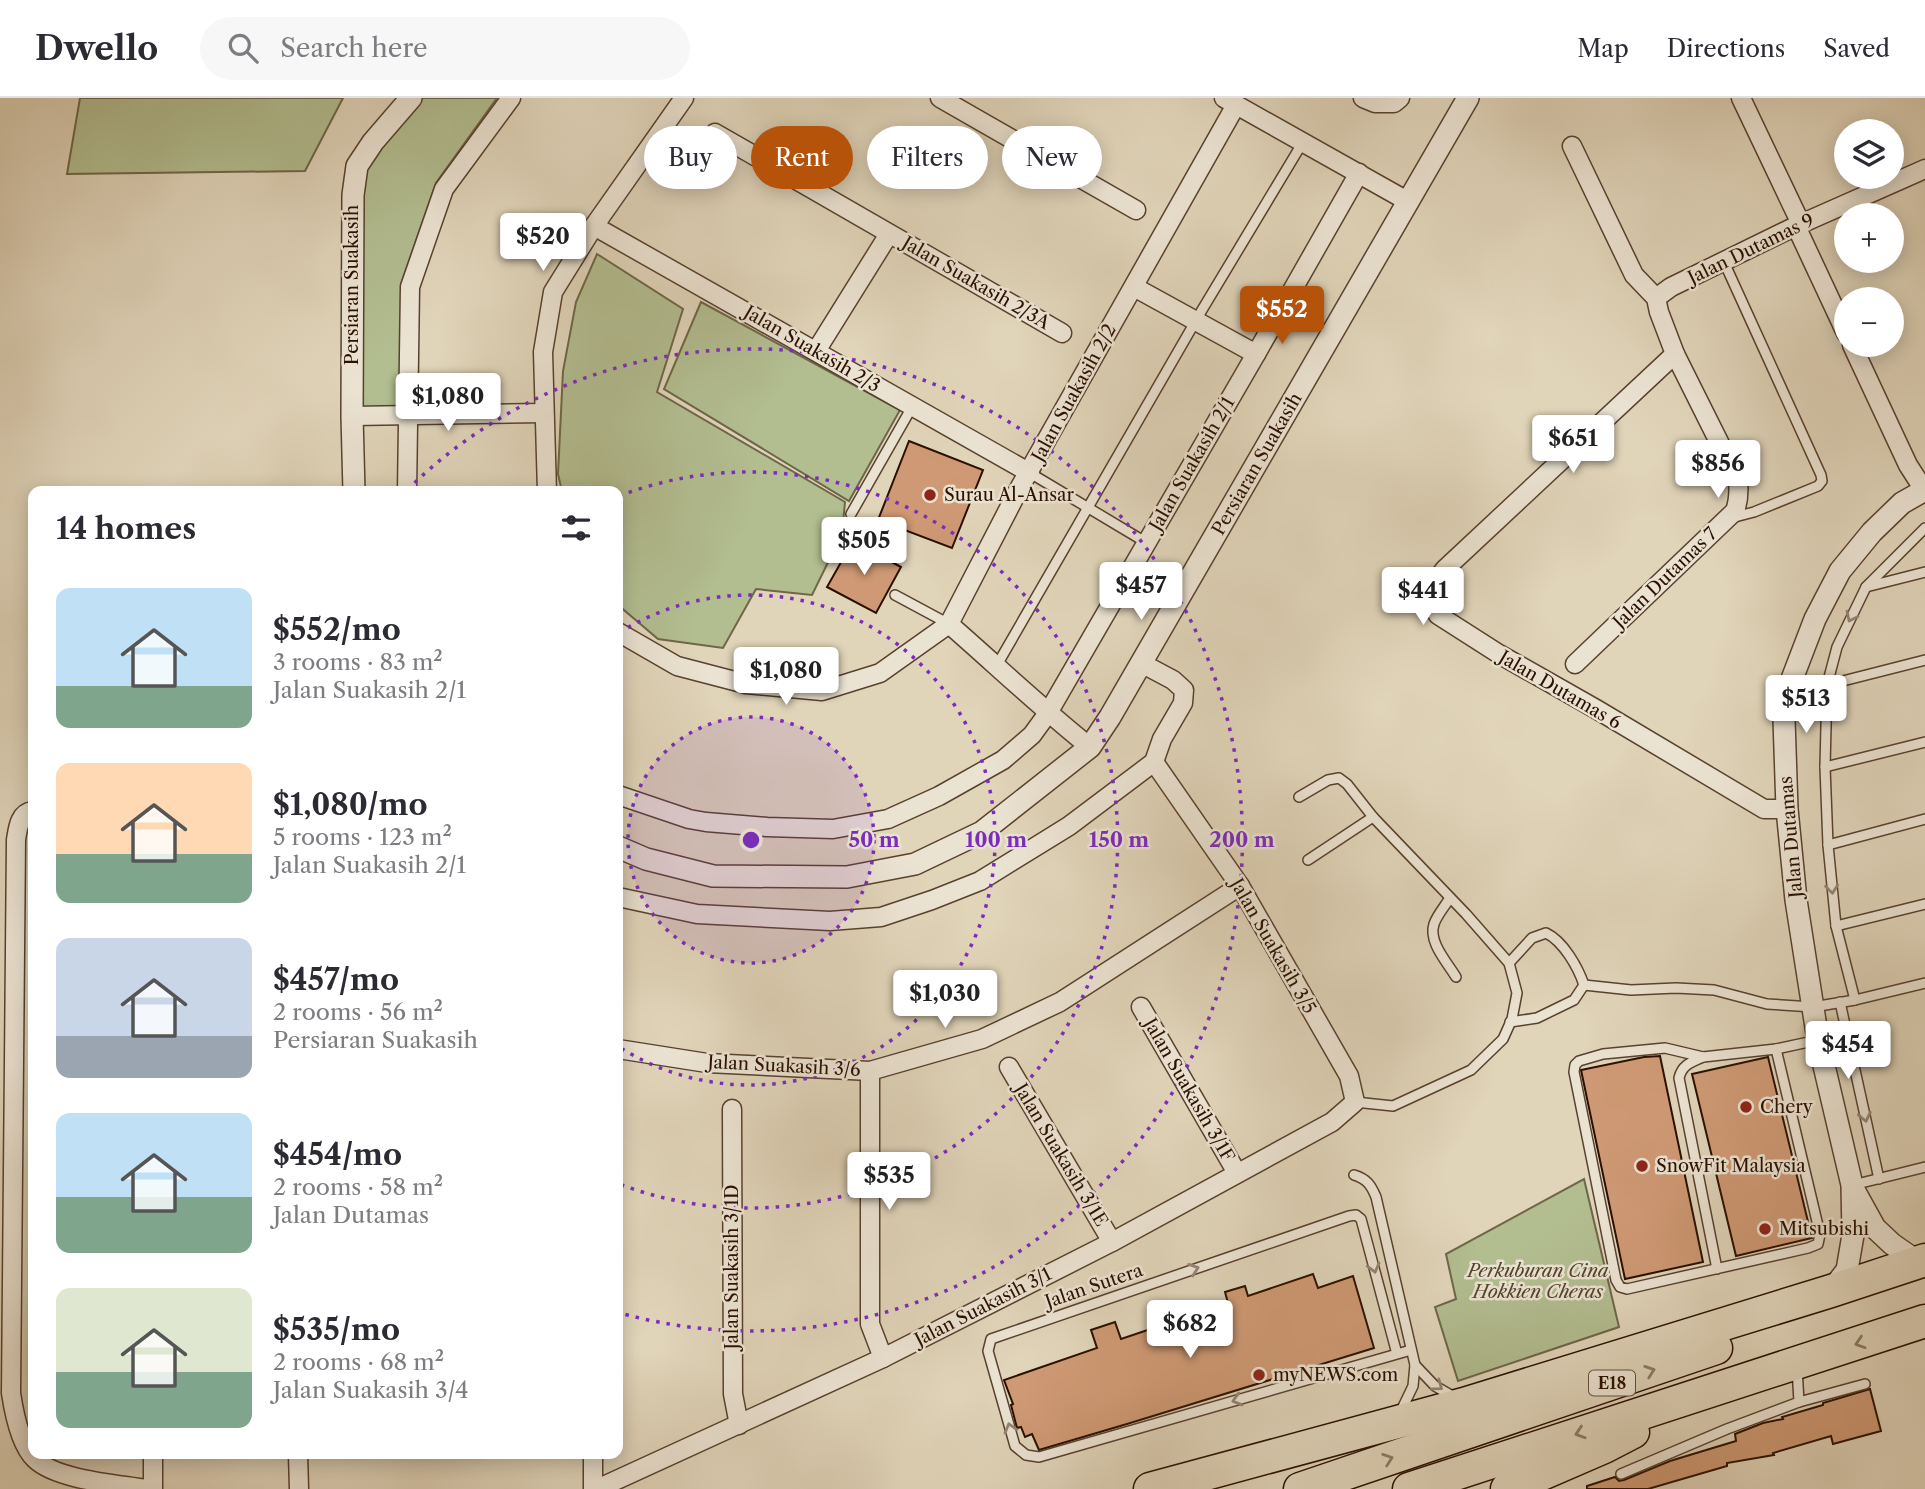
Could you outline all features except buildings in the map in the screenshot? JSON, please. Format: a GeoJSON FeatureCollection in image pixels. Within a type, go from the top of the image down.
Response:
{"type":"FeatureCollection","features":[{"type":"Feature","properties":{"kind":"highway"},"geometry":{"type":"LineString","coordinates":[[1150,1489],[1464,1404],[1831,1291],[1923,1267]]}},
{"type":"Feature","properties":{"kind":"highway","name":"E18"},"geometry":{"type":"LineString","coordinates":[[1300,1489],[1923,1267]]}},
{"type":"Feature","properties":{"kind":"highway","name":"E18"},"geometry":{"type":"LineString","coordinates":[[1409,1489],[1925,1321]]}},
{"type":"Feature","properties":{"kind":"highway"},"geometry":{"type":"LineString","coordinates":[[1507,1489],[1604,1447],[1715,1389]]}},
{"type":"Feature","properties":{"kind":"street","name":"Persiaran Suakasih"},"geometry":{"type":"LineString","coordinates":[[354,486],[353,195],[357,166],[373,142],[411,98]]}},
{"type":"Feature","properties":{"kind":"street"},"geometry":{"type":"LineString","coordinates":[[407,486],[410,287],[444,189],[511,98]]}},
{"type":"Feature","properties":{"kind":"street"},"geometry":{"type":"LineString","coordinates":[[547,486],[543,352],[553,292],[594,226],[684,98]]}},
{"type":"Feature","properties":{"kind":"street"},"geometry":{"type":"LineString","coordinates":[[940,98],[960,103],[1136,210]]}},
{"type":"Feature","properties":{"kind":"street"},"geometry":{"type":"LineString","coordinates":[[1363,98],[1375,103],[1394,103],[1400,98]]}},
{"type":"Feature","properties":{"kind":"street","name":"Persiaran Suakasih"},"geometry":{"type":"LineString","coordinates":[[623,850],[646,859],[713,876],[847,877],[915,864],[982,832],[1090,747],[1110,717],[1468,98]]}},
{"type":"Feature","properties":{"kind":"street"},"geometry":{"type":"LineString","coordinates":[[1741,98],[1834,305]]}},
{"type":"Feature","properties":{"kind":"street"},"geometry":{"type":"LineString","coordinates":[[1230,101],[1409,202]]}},
{"type":"Feature","properties":{"kind":"street","name":"Jalan Suakasih 2/2"},"geometry":{"type":"LineString","coordinates":[[623,635],[677,666],[746,684],[822,691],[880,673],[949,624],[1030,472],[1134,287],[1230,101]]}},
{"type":"Feature","properties":{"kind":"street","name":"Jalan Suakasih 2/3A"},"geometry":{"type":"LineString","coordinates":[[737,146],[1062,333]]}},
{"type":"Feature","properties":{"kind":"street","name":"Jalan Dutamas 7"},"geometry":{"type":"LineString","coordinates":[[1572,146],[1634,275],[1656,298],[1675,354],[1738,480],[1739,502],[1726,520],[1575,664]]}},
{"type":"Feature","properties":{"kind":"street","name":"Jalan Dutamas 9"},"geometry":{"type":"LineString","coordinates":[[1656,298],[1671,287],[1799,225],[1925,169]]}},
{"type":"Feature","properties":{"kind":"street","name":"Jalan Suakasih 2/1"},"geometry":{"type":"LineString","coordinates":[[623,797],[706,822],[833,829],[888,819],[939,796],[1003,760],[1032,735],[1048,713],[1359,173]]}},
{"type":"Feature","properties":{"kind":"street","name":"Jalan Suakasih 2/3"},"geometry":{"type":"LineString","coordinates":[[594,226],[1030,472]]}},
{"type":"Feature","properties":{"kind":"street","name":"Jalan Suakasih 2/3A"},"geometry":{"type":"LineString","coordinates":[[816,351],[889,234]]}},
{"type":"Feature","properties":{"kind":"street"},"geometry":{"type":"LineString","coordinates":[[1134,287],[1256,354]]}},
{"type":"Feature","properties":{"kind":"street","name":"Jalan Dutamas 6"},"geometry":{"type":"LineString","coordinates":[[1675,354],[1445,569],[1432,586],[1431,601],[1438,615],[1499,654],[1764,809],[1787,809]]}},
{"type":"Feature","properties":{"kind":"street"},"geometry":{"type":"LineString","coordinates":[[1858,357],[1908,465],[1924,490]]}},
{"type":"Feature","properties":{"kind":"street"},"geometry":{"type":"LineString","coordinates":[[352,416],[544,413]]}},
{"type":"Feature","properties":{"kind":"street","name":"Jalan Dutamas"},"geometry":{"type":"LineString","coordinates":[[1852,1185],[1818,1040],[1796,900],[1787,809],[1784,719],[1792,679],[1815,619],[1840,571],[1872,532],[1902,503],[1924,490]]}},
{"type":"Feature","properties":{"kind":"street"},"geometry":{"type":"LineString","coordinates":[[949,624],[1090,747]]}},
{"type":"Feature","properties":{"kind":"street"},"geometry":{"type":"LineString","coordinates":[[623,898],[697,914],[830,921],[881,917],[980,881],[1069,826],[1154,762],[1162,739],[1183,703],[1184,690],[1173,680],[1141,663]]}},
{"type":"Feature","properties":{"kind":"street","name":"Jalan Suakasih 3/5"},"geometry":{"type":"LineString","coordinates":[[1154,762],[1240,886],[1349,1076],[1355,1102]]}},
{"type":"Feature","properties":{"kind":"street"},"geometry":{"type":"LineString","coordinates":[[28,812],[19,822],[16,840],[10,1393],[19,1429],[28,1446]]}},
{"type":"Feature","properties":{"kind":"street","name":"Jalan Suakasih 3/6"},"geometry":{"type":"LineString","coordinates":[[623,1050],[707,1063],[870,1071],[982,1039],[1060,1002],[1240,886]]}},
{"type":"Feature","properties":{"kind":"street","name":"Jalan Suakasih 3/1F"},"geometry":{"type":"LineString","coordinates":[[1140,1007],[1237,1173]]}},
{"type":"Feature","properties":{"kind":"street","name":"Jalan Suakasih 3/1E"},"geometry":{"type":"LineString","coordinates":[[1009,1068],[1112,1242]]}},
{"type":"Feature","properties":{"kind":"street"},"geometry":{"type":"LineString","coordinates":[[870,1071],[870,1324],[883,1358]]}},
{"type":"Feature","properties":{"kind":"street","name":"Jalan Suakasih 3/1"},"geometry":{"type":"LineString","coordinates":[[595,1489],[883,1358],[1112,1242],[1332,1122],[1355,1102]]}},
{"type":"Feature","properties":{"kind":"street","name":"Jalan Suakasih 3/1D"},"geometry":{"type":"LineString","coordinates":[[732,1109],[733,1394],[739,1424]]}},
{"type":"Feature","properties":{"kind":"street"},"geometry":{"type":"LineString","coordinates":[[1852,1185],[1875,1228],[1923,1267]]}},
{"type":"Feature","properties":{"kind":"street"},"geometry":{"type":"LineString","coordinates":[[1831,1291],[1847,1270],[1853,1236],[1852,1185]]}},
{"type":"Feature","properties":{"kind":"street"},"geometry":{"type":"LineString","coordinates":[[35,1459],[50,1470],[69,1476],[146,1489]]}},
{"type":"Feature","properties":{"kind":"street"},"geometry":{"type":"LineString","coordinates":[[153,1459],[153,1489]]}},
{"type":"Feature","properties":{"kind":"street"},"geometry":{"type":"LineString","coordinates":[[298,1459],[299,1489]]}},
{"type":"Feature","properties":{"kind":"street"},"geometry":{"type":"LineString","coordinates":[[593,1459],[595,1489]]}},
{"type":"Feature","properties":{"kind":"lane"},"geometry":{"type":"LineString","coordinates":[[997,665],[1303,142]]}},
{"type":"Feature","properties":{"kind":"lane"},"geometry":{"type":"LineString","coordinates":[[1724,262],[1822,481],[1818,486],[1754,512],[1726,520]]}},
{"type":"Feature","properties":{"kind":"lane"},"geometry":{"type":"LineString","coordinates":[[851,513],[912,407]]}},
{"type":"Feature","properties":{"kind":"lane"},"geometry":{"type":"LineString","coordinates":[[1030,472],[1147,542]]}},
{"type":"Feature","properties":{"kind":"lane"},"geometry":{"type":"LineString","coordinates":[[1855,1000],[1836,926],[1828,845],[1825,767],[1827,684],[1837,647],[1866,587],[1925,528]]}},
{"type":"Feature","properties":{"kind":"lane"},"geometry":{"type":"LineString","coordinates":[[1866,587],[1925,572]]}},
{"type":"Feature","properties":{"kind":"lane"},"geometry":{"type":"LineString","coordinates":[[895,596],[949,624]]}},
{"type":"Feature","properties":{"kind":"lane"},"geometry":{"type":"LineString","coordinates":[[1792,679],[1827,684],[1925,660]]}},
{"type":"Feature","properties":{"kind":"lane"},"geometry":{"type":"LineString","coordinates":[[1825,767],[1925,742]]}},
{"type":"Feature","properties":{"kind":"lane"},"geometry":{"type":"LineString","coordinates":[[1299,797],[1328,780],[1339,778],[1347,784],[1373,817],[1466,914],[1509,964],[1517,993],[1512,1019],[1503,1040],[1471,1070],[1394,1106],[1355,1102]]}},
{"type":"Feature","properties":{"kind":"lane"},"geometry":{"type":"LineString","coordinates":[[1308,860],[1373,817]]}},
{"type":"Feature","properties":{"kind":"lane"},"geometry":{"type":"LineString","coordinates":[[1828,845],[1925,819]]}},
{"type":"Feature","properties":{"kind":"lane"},"geometry":{"type":"LineString","coordinates":[[1450,898],[1434,924],[1433,936],[1456,976]]}},
{"type":"Feature","properties":{"kind":"lane"},"geometry":{"type":"LineString","coordinates":[[1836,926],[1925,904]]}},
{"type":"Feature","properties":{"kind":"lane"},"geometry":{"type":"LineString","coordinates":[[1509,964],[1532,938],[1546,933],[1553,937],[1579,969],[1584,985]]}},
{"type":"Feature","properties":{"kind":"lane"},"geometry":{"type":"LineString","coordinates":[[1584,985],[1631,990],[1713,990],[1767,1004],[1813,1007],[1925,983]]}},
{"type":"Feature","properties":{"kind":"lane"},"geometry":{"type":"LineString","coordinates":[[1510,1022],[1537,1017],[1574,1000],[1584,985]]}},
{"type":"Feature","properties":{"kind":"lane"},"geometry":{"type":"LineString","coordinates":[[1840,1002],[1879,1179]]}},
{"type":"Feature","properties":{"kind":"lane"},"geometry":{"type":"LineString","coordinates":[[1717,1269],[1679,1078],[1681,1070],[1703,1057],[1776,1049],[1818,1040]]}},
{"type":"Feature","properties":{"kind":"lane"},"geometry":{"type":"LineString","coordinates":[[1703,1057],[1665,1048],[1603,1054],[1575,1065],[1574,1072],[1616,1280],[1620,1287],[1627,1289],[1818,1244],[1820,1234],[1776,1049]]}},
{"type":"Feature","properties":{"kind":"lane"},"geometry":{"type":"LineString","coordinates":[[1852,1185],[1925,1167]]}},
{"type":"Feature","properties":{"kind":"lane"},"geometry":{"type":"LineString","coordinates":[[1354,1175],[1365,1178],[1376,1197],[1415,1365],[1413,1386],[1396,1423]]}},
{"type":"Feature","properties":{"kind":"lane","name":"Jalan Sutera"},"geometry":{"type":"LineString","coordinates":[[1397,1354],[1361,1219],[1356,1215],[990,1339],[988,1351],[1015,1446],[1026,1455],[1039,1457],[1412,1350]]}},
{"type":"Feature","properties":{"kind":"lane"},"geometry":{"type":"LineString","coordinates":[[1797,1364],[1799,1402]]}},
{"type":"Feature","properties":{"kind":"lane"},"geometry":{"type":"LineString","coordinates":[[1415,1365],[1435,1386],[1464,1404]]}},
{"type":"Feature","properties":{"kind":"lane"},"geometry":{"type":"LineString","coordinates":[[1621,1474],[1799,1402],[1865,1384]]}},
{"type":"Feature","properties":{"kind":"green space"},"geometry":{"type":"Polygon","coordinates":[[[80,98],[343,98],[305,171],[67,174],[80,98]]]}},
{"type":"Feature","properties":{"kind":"green space"},"geometry":{"type":"Polygon","coordinates":[[[422,98],[497,98],[436,183],[401,284],[401,409],[359,409],[361,195],[364,168],[422,98]]]}},
{"type":"Feature","properties":{"kind":"green space"},"geometry":{"type":"Polygon","coordinates":[[[597,254],[683,309],[657,392],[845,502],[842,534],[812,595],[756,589],[723,648],[658,639],[623,609],[623,486],[561,486],[558,474],[563,371],[576,302],[597,254]]]}},
{"type":"Feature","properties":{"kind":"green space"},"geometry":{"type":"Polygon","coordinates":[[[701,302],[900,410],[849,501],[664,389],[701,302]]]}},
{"type":"Feature","properties":{"kind":"green space","name":"Perkuburan Cina Hokkien Cheras"},"geometry":{"type":"Polygon","coordinates":[[[1584,1179],[1619,1327],[1458,1381],[1435,1307],[1456,1299],[1446,1254],[1584,1179]]]}},
{"type":"Feature","properties":{"kind":"place","name":"Surau Al-Ansar"},"geometry":{"type":"Point","coordinates":[930,495]}},
{"type":"Feature","properties":{"kind":"place","name":"Chery"},"geometry":{"type":"Point","coordinates":[1746,1107]}},
{"type":"Feature","properties":{"kind":"place","name":"SnowFit Malaysia"},"geometry":{"type":"Point","coordinates":[1642,1166]}},
{"type":"Feature","properties":{"kind":"place","name":"Mitsubishi"},"geometry":{"type":"Point","coordinates":[1765,1229]}},
{"type":"Feature","properties":{"kind":"place","name":"myNEWS.com"},"geometry":{"type":"Point","coordinates":[1259,1375]}}]}
